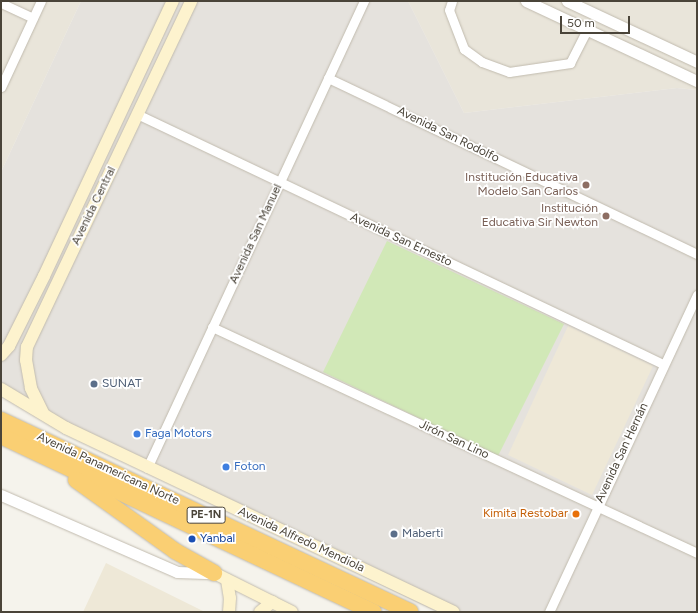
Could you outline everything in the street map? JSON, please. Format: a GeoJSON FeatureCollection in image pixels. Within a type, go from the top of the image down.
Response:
{"type":"FeatureCollection","features":[{"type":"Feature","properties":{"kind":"highway","name":"Avenida Panamericana Norte"},"geometry":{"type":"LineString","coordinates":[[1,420],[410,612]]}},
{"type":"Feature","properties":{"kind":"highway","name":"Avenida Panamericana Norte"},"geometry":{"type":"LineString","coordinates":[[1,436],[55,463],[374,612]]}},
{"type":"Feature","properties":{"kind":"highway"},"geometry":{"type":"LineString","coordinates":[[55,463],[126,517],[220,576]]}},
{"type":"Feature","properties":{"kind":"main road","name":"Avenida Central"},"geometry":{"type":"LineString","coordinates":[[1,355],[9,346],[44,276],[171,1]]}},
{"type":"Feature","properties":{"kind":"main road","name":"Avenida Central"},"geometry":{"type":"LineString","coordinates":[[43,413],[31,388],[26,360],[27,347],[56,282],[139,115],[191,1]]}},
{"type":"Feature","properties":{"kind":"main road"},"geometry":{"type":"LineString","coordinates":[[44,276],[56,282]]}},
{"type":"Feature","properties":{"kind":"main road","name":"Avenida Alfredo Mendiola"},"geometry":{"type":"LineString","coordinates":[[1,389],[66,428],[147,468],[454,612]]}},
{"type":"Feature","properties":{"kind":"main road"},"geometry":{"type":"LineString","coordinates":[[220,576],[292,612]]}},
{"type":"Feature","properties":{"kind":"main road"},"geometry":{"type":"LineString","coordinates":[[220,576],[230,598],[229,612]]}},
{"type":"Feature","properties":{"kind":"main road"},"geometry":{"type":"LineString","coordinates":[[260,612],[272,602]]}},
{"type":"Feature","properties":{"kind":"street"},"geometry":{"type":"LineString","coordinates":[[1,87],[41,1]]}},
{"type":"Feature","properties":{"kind":"street","name":"Avenida San Manuel"},"geometry":{"type":"LineString","coordinates":[[147,468],[364,1]]}},
{"type":"Feature","properties":{"kind":"street"},"geometry":{"type":"LineString","coordinates":[[452,1],[449,10],[464,50],[482,62],[509,72],[570,63],[587,29]]}},
{"type":"Feature","properties":{"kind":"street"},"geometry":{"type":"LineString","coordinates":[[526,1],[543,4],[587,29],[697,81]]}},
{"type":"Feature","properties":{"kind":"street"},"geometry":{"type":"LineString","coordinates":[[568,1],[697,62]]}},
{"type":"Feature","properties":{"kind":"street"},"geometry":{"type":"LineString","coordinates":[[1,3],[33,18]]}},
{"type":"Feature","properties":{"kind":"street","name":"Avenida San Rodolfo"},"geometry":{"type":"LineString","coordinates":[[328,78],[697,254]]}},
{"type":"Feature","properties":{"kind":"street","name":"Avenida San Ernesto"},"geometry":{"type":"LineString","coordinates":[[139,115],[663,364]]}},
{"type":"Feature","properties":{"kind":"street","name":"Avenida San Hernán"},"geometry":{"type":"LineString","coordinates":[[549,612],[663,364],[697,295]]}},
{"type":"Feature","properties":{"kind":"street","name":"Jirón San Lino"},"geometry":{"type":"LineString","coordinates":[[212,327],[597,508],[697,553]]}},
{"type":"Feature","properties":{"kind":"street"},"geometry":{"type":"LineString","coordinates":[[1,495],[177,572],[220,576]]}},
{"type":"Feature","properties":{"kind":"shaded area"},"geometry":{"type":"Polygon","coordinates":[[[1,1],[81,1],[1,172],[1,1]]]}},
{"type":"Feature","properties":{"kind":"shaded area"},"geometry":{"type":"Polygon","coordinates":[[[81,1],[408,1],[464,113],[677,88],[697,90],[697,612],[437,612],[58,430],[1,396],[1,172],[81,1]]]}},
{"type":"Feature","properties":{"kind":"shaded area"},"geometry":{"type":"Polygon","coordinates":[[[408,1],[697,1],[697,90],[677,88],[464,113],[408,1]]]}},
{"type":"Feature","properties":{"kind":"shaded area"},"geometry":{"type":"Polygon","coordinates":[[[568,326],[653,366],[592,495],[508,455],[568,326]]]}},
{"type":"Feature","properties":{"kind":"shaded area"},"geometry":{"type":"Polygon","coordinates":[[[106,563],[205,612],[83,612],[106,563]]]}},
{"type":"Feature","properties":{"kind":"green space"},"geometry":{"type":"Polygon","coordinates":[[[387,241],[564,324],[498,456],[323,372],[387,241]]]}},
{"type":"Feature","properties":{"kind":"place","name":"Institución Educativa Modelo San Carlos"},"geometry":{"type":"Point","coordinates":[586,185]}},
{"type":"Feature","properties":{"kind":"place","name":"Institución Educativa Sir Newton"},"geometry":{"type":"Point","coordinates":[606,216]}},
{"type":"Feature","properties":{"kind":"place","name":"SUNAT"},"geometry":{"type":"Point","coordinates":[94,384]}},
{"type":"Feature","properties":{"kind":"place","name":"Faga Motors"},"geometry":{"type":"Point","coordinates":[137,434]}},
{"type":"Feature","properties":{"kind":"place","name":"Foton"},"geometry":{"type":"Point","coordinates":[226,467]}},
{"type":"Feature","properties":{"kind":"place","name":"Kimita Restobar"},"geometry":{"type":"Point","coordinates":[576,514]}},
{"type":"Feature","properties":{"kind":"place","name":"Maberti"},"geometry":{"type":"Point","coordinates":[394,534]}},
{"type":"Feature","properties":{"kind":"place","name":"Yanbal"},"geometry":{"type":"Point","coordinates":[192,539]}}]}
